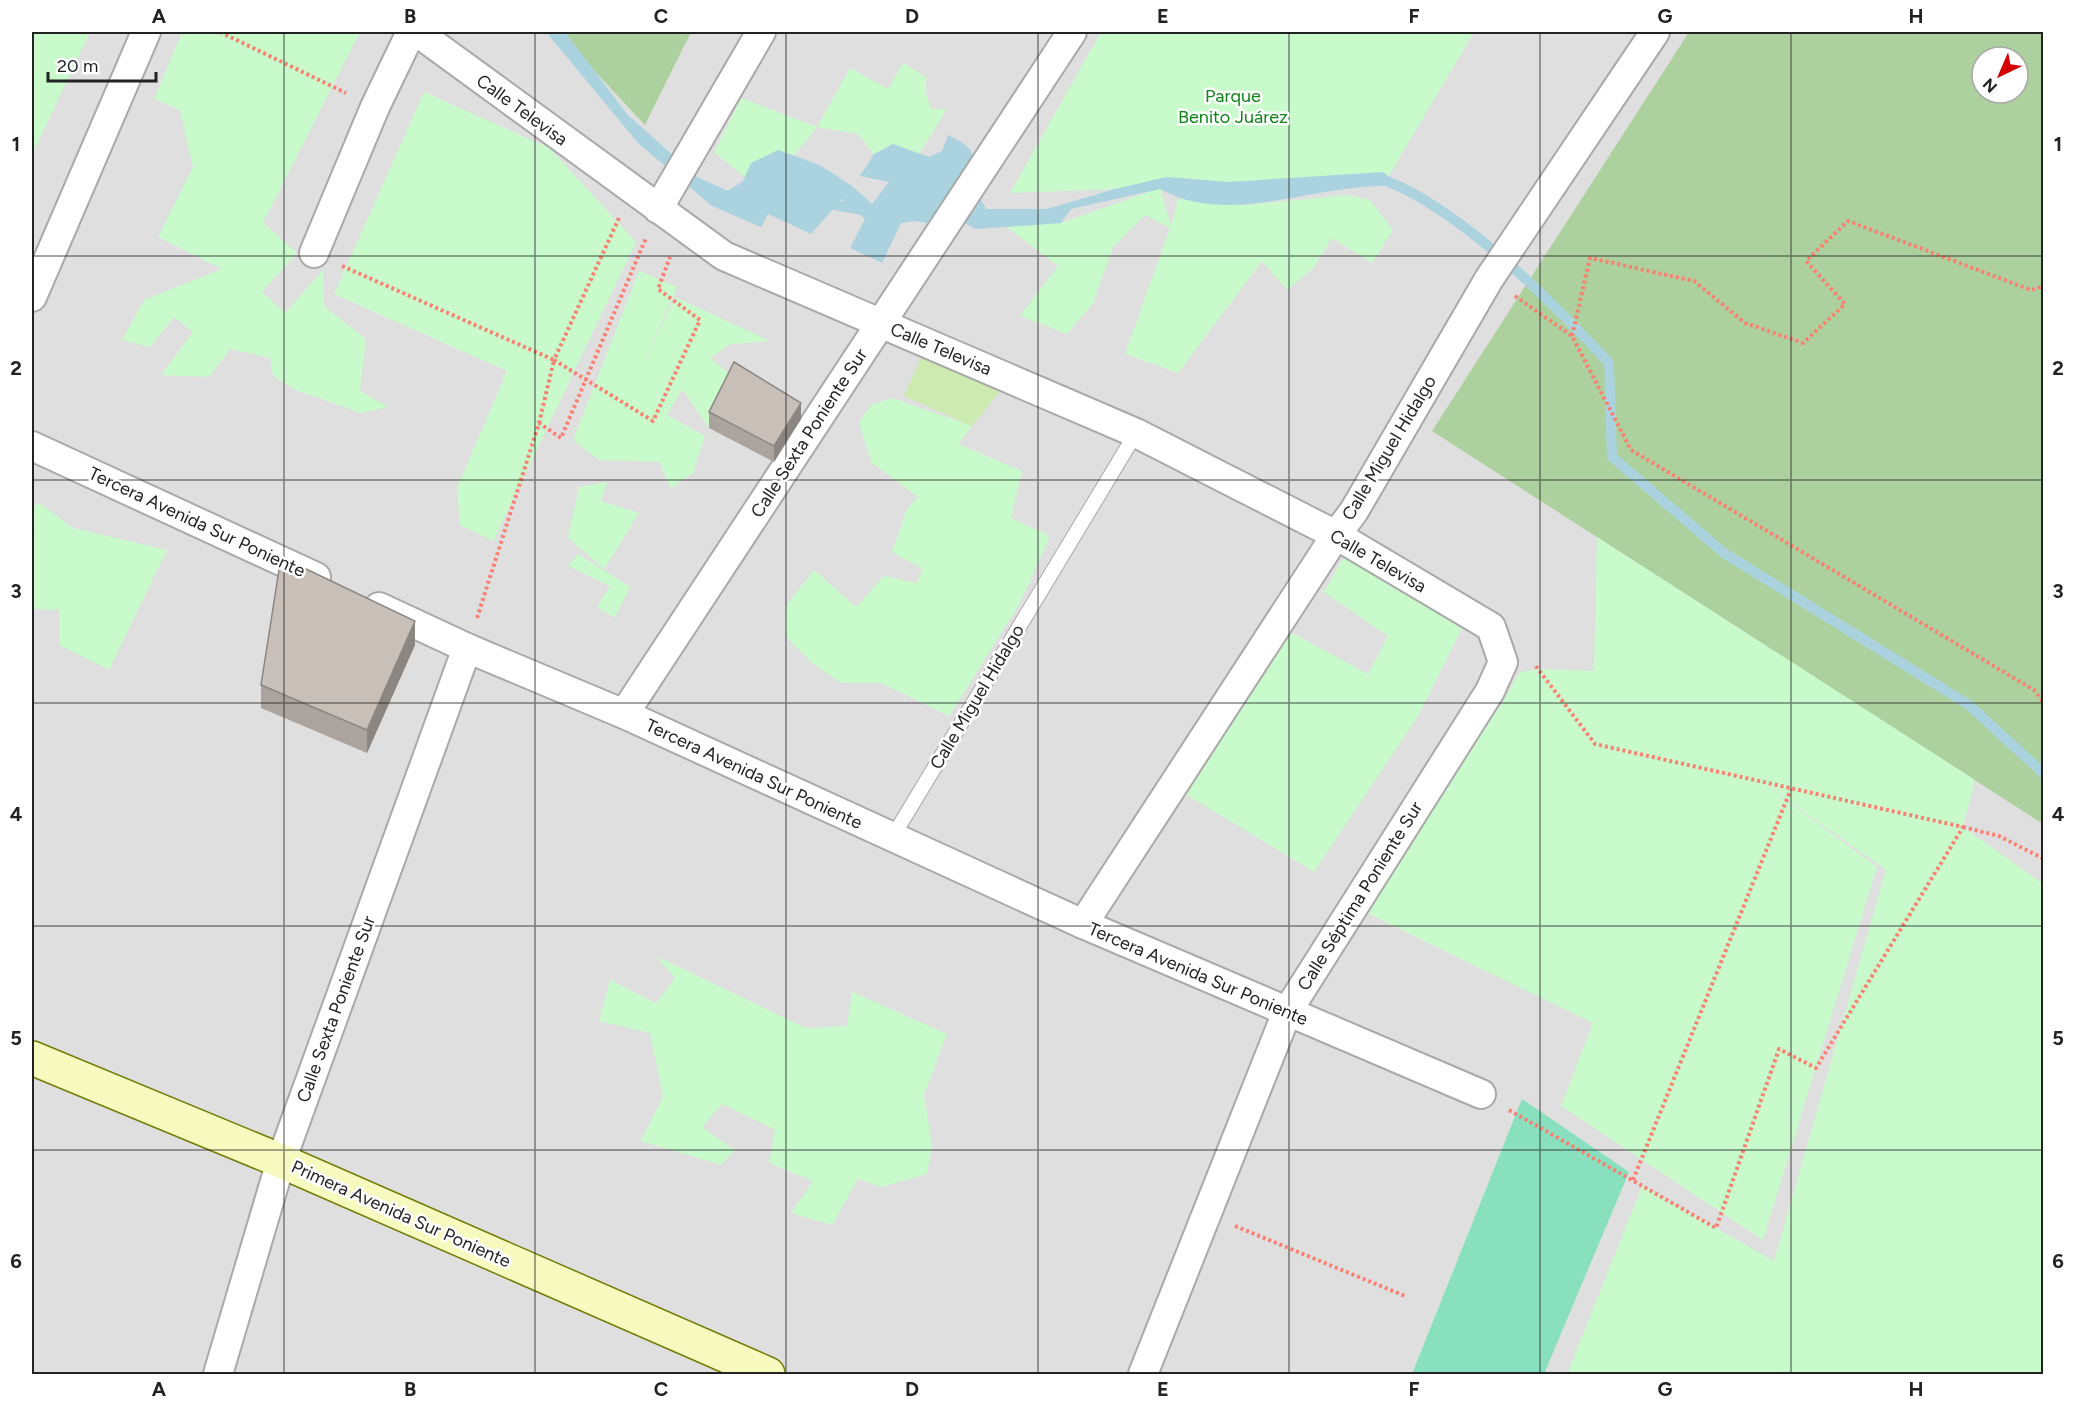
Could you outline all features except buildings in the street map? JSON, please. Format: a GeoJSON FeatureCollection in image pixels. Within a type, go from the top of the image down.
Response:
{"type":"FeatureCollection","features":[{"type":"Feature","properties":{"kind":"street"},"geometry":{"type":"LineString","coordinates":[[32,297],[146,32]]}},
{"type":"Feature","properties":{"kind":"street"},"geometry":{"type":"LineString","coordinates":[[314,253],[375,107],[411,32]]}},
{"type":"Feature","properties":{"kind":"street","name":"Calle Televisa"},"geometry":{"type":"LineString","coordinates":[[417,32],[631,190],[662,201],[724,256],[1136,433],[1336,535],[1491,627]]}},
{"type":"Feature","properties":{"kind":"street"},"geometry":{"type":"LineString","coordinates":[[662,201],[761,32]]}},
{"type":"Feature","properties":{"kind":"street","name":"Calle Sexta Poniente Sur"},"geometry":{"type":"LineString","coordinates":[[624,714],[941,228],[1072,32]]}},
{"type":"Feature","properties":{"kind":"street","name":"Calle Miguel Hidalgo"},"geometry":{"type":"LineString","coordinates":[[1083,924],[1336,535],[1354,511],[1489,279],[1655,32]]}},
{"type":"Feature","properties":{"kind":"street","name":"Tercera Avenida Sur Poniente"},"geometry":{"type":"LineString","coordinates":[[32,446],[467,648],[624,714],[1083,924],[1481,1094]]}},
{"type":"Feature","properties":{"kind":"street","name":"Calle Séptima Poniente Sur"},"geometry":{"type":"LineString","coordinates":[[1143,1374],[1287,1012],[1490,690],[1503,662],[1491,627]]}},
{"type":"Feature","properties":{"kind":"street","name":"Calle Sexta Poniente Sur"},"geometry":{"type":"LineString","coordinates":[[218,1374],[280,1161],[467,648]]}},
{"type":"Feature","properties":{"kind":"street","name":"Primera Avenida Sur Poniente"},"geometry":{"type":"LineString","coordinates":[[32,1058],[280,1161],[768,1374]]}},
{"type":"Feature","properties":{"kind":"lane","name":"Calle Miguel Hidalgo"},"geometry":{"type":"LineString","coordinates":[[892,838],[1136,433]]}},
{"type":"Feature","properties":{"kind":"path"},"geometry":{"type":"LineString","coordinates":[[220,32],[375,107]]}},
{"type":"Feature","properties":{"kind":"path"},"geometry":{"type":"LineString","coordinates":[[467,648],[539,423],[554,360],[631,190]]}},
{"type":"Feature","properties":{"kind":"path"},"geometry":{"type":"LineString","coordinates":[[314,253],[554,360],[653,420],[700,320],[658,289],[674,247],[662,201]]}},
{"type":"Feature","properties":{"kind":"path"},"geometry":{"type":"LineString","coordinates":[[539,423],[561,438],[662,201]]}},
{"type":"Feature","properties":{"kind":"path"},"geometry":{"type":"LineString","coordinates":[[1572,336],[1590,258],[1694,281],[1745,323],[1803,343],[1845,304],[1806,261],[1848,221],[2031,290],[2043,286]]}},
{"type":"Feature","properties":{"kind":"path"},"geometry":{"type":"LineString","coordinates":[[1489,279],[1572,336],[1631,450],[2034,690],[2043,703]]}},
{"type":"Feature","properties":{"kind":"path"},"geometry":{"type":"LineString","coordinates":[[1539,669],[1595,744],[1963,827],[1998,836],[2043,859]]}},
{"type":"Feature","properties":{"kind":"path"},"geometry":{"type":"LineString","coordinates":[[1633,1181],[1791,789]]}},
{"type":"Feature","properties":{"kind":"path"},"geometry":{"type":"LineString","coordinates":[[1481,1094],[1716,1228],[1779,1049],[1816,1068],[1963,827]]}},
{"type":"Feature","properties":{"kind":"path"},"geometry":{"type":"LineString","coordinates":[[1207,1214],[1405,1296]]}},
{"type":"Feature","properties":{"kind":"shaded area"},"geometry":{"type":"Polygon","coordinates":[[[32,32],[2043,32],[2043,1374],[32,1374],[32,32]]]}},
{"type":"Feature","properties":{"kind":"green space"},"geometry":{"type":"Polygon","coordinates":[[[32,32],[90,32],[32,155],[32,32]]]}},
{"type":"Feature","properties":{"kind":"green space"},"geometry":{"type":"Polygon","coordinates":[[[182,32],[360,32],[263,223],[297,253],[262,292],[285,313],[323,270],[324,306],[366,339],[360,391],[388,407],[361,413],[296,390],[273,376],[270,358],[230,349],[209,377],[161,375],[193,332],[174,317],[150,347],[122,340],[144,300],[222,269],[158,237],[193,167],[180,110],[154,99],[182,32]]]}},
{"type":"Feature","properties":{"kind":"green space"},"geometry":{"type":"Polygon","coordinates":[[[558,32],[691,32],[645,125],[558,32]]]}},
{"type":"Feature","properties":{"kind":"green space","name":"Parque Benito Juárez"},"geometry":{"type":"Polygon","coordinates":[[[1101,32],[1474,32],[1387,179],[1229,182],[1167,177],[1115,189],[1010,193],[1101,32]]]}},
{"type":"Feature","properties":{"kind":"green space"},"geometry":{"type":"Polygon","coordinates":[[[1689,32],[2043,32],[2043,824],[1432,431],[1689,32]]]}},
{"type":"Feature","properties":{"kind":"green space"},"geometry":{"type":"Polygon","coordinates":[[[903,63],[926,77],[926,94],[931,109],[947,109],[919,154],[893,144],[874,154],[858,134],[817,127],[850,68],[888,89],[903,63]]]}},
{"type":"Feature","properties":{"kind":"green space"},"geometry":{"type":"Polygon","coordinates":[[[424,92],[549,148],[636,242],[493,541],[460,525],[457,488],[507,371],[334,294],[424,92]]]}},
{"type":"Feature","properties":{"kind":"green space"},"geometry":{"type":"Polygon","coordinates":[[[741,98],[817,127],[764,193],[714,152],[741,98]]]}},
{"type":"Feature","properties":{"kind":"green space"},"geometry":{"type":"Polygon","coordinates":[[[1160,188],[1171,226],[1178,199],[1247,205],[1347,195],[1370,200],[1393,230],[1372,263],[1332,238],[1313,268],[1287,290],[1262,261],[1178,373],[1125,354],[1170,228],[1145,215],[1113,247],[1093,303],[1067,334],[1020,316],[1058,266],[1007,227],[1061,223],[1160,188]]]}},
{"type":"Feature","properties":{"kind":"green space"},"geometry":{"type":"Polygon","coordinates":[[[639,271],[677,287],[640,372],[675,297],[770,341],[731,344],[710,358],[734,378],[709,428],[682,389],[667,415],[705,436],[693,473],[671,488],[659,462],[599,460],[573,440],[639,271]]]}},
{"type":"Feature","properties":{"kind":"green space"},"geometry":{"type":"Polygon","coordinates":[[[924,351],[1002,389],[972,426],[904,396],[924,351]]]}},
{"type":"Feature","properties":{"kind":"green space"},"geometry":{"type":"Polygon","coordinates":[[[893,398],[972,426],[958,444],[1022,471],[1011,518],[1050,536],[1020,603],[949,716],[881,683],[841,683],[811,662],[786,637],[785,607],[814,570],[856,607],[884,576],[916,583],[923,569],[892,552],[907,509],[918,497],[871,462],[859,422],[872,404],[893,398]]]}},
{"type":"Feature","properties":{"kind":"green space"},"geometry":{"type":"Polygon","coordinates":[[[607,482],[601,501],[639,513],[604,569],[568,538],[579,487],[607,482]]]}},
{"type":"Feature","properties":{"kind":"green space"},"geometry":{"type":"Polygon","coordinates":[[[39,503],[73,528],[167,550],[109,670],[59,645],[59,610],[32,609],[32,536],[35,535],[32,530],[32,508],[39,503]]]}},
{"type":"Feature","properties":{"kind":"green space"},"geometry":{"type":"Polygon","coordinates":[[[1597,537],[1975,780],[1963,827],[2043,884],[2043,1374],[1567,1374],[1642,1186],[1774,1261],[1886,870],[1756,778],[1877,867],[1763,1240],[1561,1106],[1593,1023],[1365,912],[1520,672],[1539,669],[1594,671],[1597,537]]]}},
{"type":"Feature","properties":{"kind":"green space"},"geometry":{"type":"Polygon","coordinates":[[[578,554],[630,587],[615,618],[597,607],[610,586],[568,566],[578,554]]]}},
{"type":"Feature","properties":{"kind":"green space"},"geometry":{"type":"Polygon","coordinates":[[[1344,557],[1462,628],[1417,718],[1314,872],[1182,792],[1290,632],[1368,674],[1388,636],[1324,592],[1344,557]]]}},
{"type":"Feature","properties":{"kind":"green space"},"geometry":{"type":"Polygon","coordinates":[[[656,956],[806,1028],[847,1026],[852,992],[947,1034],[924,1095],[932,1145],[927,1174],[881,1187],[858,1179],[832,1225],[791,1213],[813,1181],[769,1163],[775,1130],[722,1104],[702,1127],[734,1150],[721,1165],[641,1141],[663,1097],[650,1033],[599,1021],[610,980],[656,1003],[675,978],[656,956]]]}},
{"type":"Feature","properties":{"kind":"green space"},"geometry":{"type":"Polygon","coordinates":[[[1522,1099],[1629,1172],[1544,1374],[1412,1374],[1522,1099]]]}},
{"type":"Feature","properties":{"kind":"water"},"geometry":{"type":"Polygon","coordinates":[[[546,32],[565,32],[627,114],[697,177],[728,191],[743,181],[751,163],[778,150],[820,165],[852,186],[872,204],[889,182],[860,176],[874,154],[893,144],[929,157],[942,151],[948,135],[965,144],[972,153],[974,185],[986,209],[1047,209],[1115,189],[1167,177],[1229,182],[1383,172],[1402,187],[1372,186],[1249,204],[1218,205],[1188,200],[1160,189],[1071,209],[1061,223],[975,229],[950,214],[938,225],[914,221],[901,223],[882,263],[850,248],[865,219],[842,199],[811,234],[768,214],[761,227],[712,206],[638,143],[546,32]]]}},
{"type":"Feature","properties":{"kind":"waterway"},"geometry":{"type":"LineString","coordinates":[[1384,180],[1444,212],[1474,235],[1534,286],[1609,363],[1612,457],[1724,553],[1969,705],[2044,774]]}},
{"type":"Feature","properties":{"kind":"waterway"},"geometry":{"type":"LineString","coordinates":[[824,203],[867,211]]}}]}
